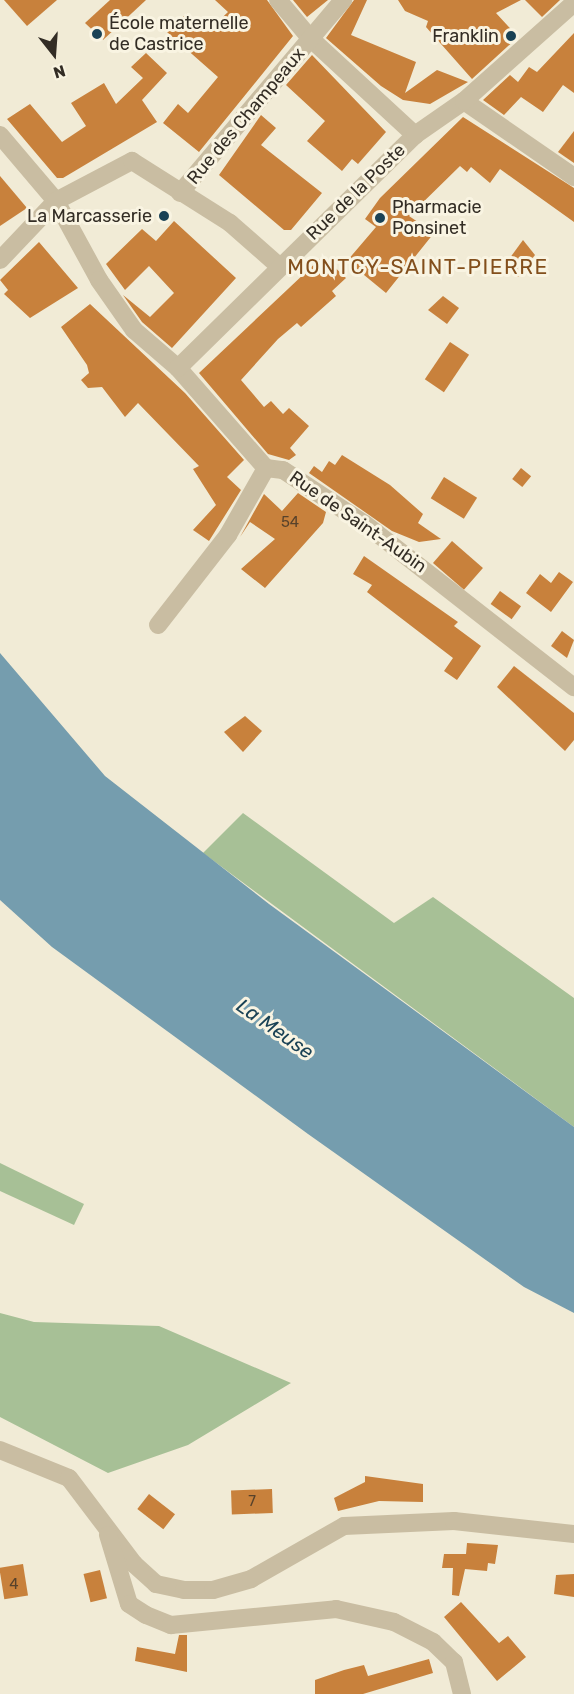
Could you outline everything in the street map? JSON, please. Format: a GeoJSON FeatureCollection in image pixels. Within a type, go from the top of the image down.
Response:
{"type":"FeatureCollection","features":[{"type":"Feature","properties":{"kind":"street"},"geometry":{"type":"LineString","coordinates":[[279,0],[311,39],[415,135]]}},
{"type":"Feature","properties":{"kind":"street","name":"Rue des Champeaux"},"geometry":{"type":"LineString","coordinates":[[180,193],[343,0]]}},
{"type":"Feature","properties":{"kind":"street","name":"Rue de la Poste"},"geometry":{"type":"LineString","coordinates":[[178,368],[279,266],[415,135],[464,101],[574,3]]}},
{"type":"Feature","properties":{"kind":"street"},"geometry":{"type":"LineString","coordinates":[[464,101],[574,177]]}},
{"type":"Feature","properties":{"kind":"street","name":"Rue de Saint-Aubin"},"geometry":{"type":"LineString","coordinates":[[0,135],[56,201],[99,280],[134,330],[178,368],[266,468],[283,471],[365,524],[574,687]]}},
{"type":"Feature","properties":{"kind":"street"},"geometry":{"type":"LineString","coordinates":[[0,260],[56,201],[132,161],[230,223],[279,266]]}},
{"type":"Feature","properties":{"kind":"street"},"geometry":{"type":"LineString","coordinates":[[158,626],[228,535],[266,468]]}},
{"type":"Feature","properties":{"kind":"street"},"geometry":{"type":"LineString","coordinates":[[0,1450],[69,1478],[156,1584],[184,1590],[213,1590],[250,1580],[344,1526],[454,1521],[574,1534]]}},
{"type":"Feature","properties":{"kind":"street"},"geometry":{"type":"LineString","coordinates":[[102,1519],[129,1604],[147,1615],[171,1625],[336,1609],[394,1622],[443,1652],[454,1662],[462,1694]]}},
{"type":"Feature","properties":{"kind":"green space"},"geometry":{"type":"Polygon","coordinates":[[[243,813],[394,923],[433,897],[574,998],[574,1127],[203,853],[243,813]]]}},
{"type":"Feature","properties":{"kind":"green space"},"geometry":{"type":"Polygon","coordinates":[[[0,1163],[84,1204],[74,1225],[0,1191],[0,1163]]]}},
{"type":"Feature","properties":{"kind":"green space"},"geometry":{"type":"Polygon","coordinates":[[[0,1313],[34,1322],[159,1326],[291,1383],[188,1445],[108,1473],[0,1417],[0,1313]]]}},
{"type":"Feature","properties":{"kind":"water","name":"La Meuse"},"geometry":{"type":"Polygon","coordinates":[[[0,653],[105,776],[269,904],[574,1127],[574,1313],[524,1287],[308,1134],[52,947],[0,900],[0,653]]]}},
{"type":"Feature","properties":{"kind":"building"},"geometry":{"type":"Polygon","coordinates":[[[4,0],[57,0],[27,26],[4,0]]]}},
{"type":"Feature","properties":{"kind":"building"},"geometry":{"type":"Polygon","coordinates":[[[110,0],[146,0],[103,40],[85,23],[110,0]]]}},
{"type":"Feature","properties":{"kind":"building"},"geometry":{"type":"Polygon","coordinates":[[[215,0],[267,0],[293,36],[199,152],[163,123],[178,104],[188,113],[218,77],[167,32],[187,13],[207,32],[228,12],[215,0]]]}},
{"type":"Feature","properties":{"kind":"building"},"geometry":{"type":"Polygon","coordinates":[[[293,0],[328,0],[307,17],[293,0]]]}},
{"type":"Feature","properties":{"kind":"building"},"geometry":{"type":"Polygon","coordinates":[[[354,0],[367,0],[351,35],[416,62],[405,93],[437,70],[468,82],[430,104],[403,100],[381,86],[326,38],[354,0]]]}},
{"type":"Feature","properties":{"kind":"building"},"geometry":{"type":"Polygon","coordinates":[[[398,0],[521,0],[496,13],[518,37],[472,79],[426,27],[428,21],[405,11],[398,0]]]}},
{"type":"Feature","properties":{"kind":"building"},"geometry":{"type":"Polygon","coordinates":[[[525,0],[560,0],[542,17],[525,0]]]}},
{"type":"Feature","properties":{"kind":"building"},"geometry":{"type":"Polygon","coordinates":[[[574,33],[574,93],[563,85],[543,112],[521,97],[504,115],[483,100],[510,75],[518,82],[529,67],[537,72],[574,33]]]}},
{"type":"Feature","properties":{"kind":"building"},"geometry":{"type":"Polygon","coordinates":[[[146,53],[167,73],[142,100],[157,122],[63,178],[57,178],[7,119],[30,104],[62,142],[86,126],[71,103],[104,83],[116,104],[143,78],[131,67],[146,53]]]}},
{"type":"Feature","properties":{"kind":"building"},"geometry":{"type":"Polygon","coordinates":[[[312,55],[386,132],[358,164],[352,159],[342,171],[307,141],[325,121],[286,85],[312,55]]]}},
{"type":"Feature","properties":{"kind":"building"},"geometry":{"type":"Polygon","coordinates":[[[261,115],[276,128],[261,145],[322,193],[291,230],[284,230],[219,175],[261,115]]]}},
{"type":"Feature","properties":{"kind":"building"},"geometry":{"type":"Polygon","coordinates":[[[463,117],[574,188],[574,222],[500,169],[490,183],[471,167],[467,172],[460,166],[409,216],[434,233],[386,293],[347,261],[376,227],[365,219],[380,198],[463,117]]]}},
{"type":"Feature","properties":{"kind":"building"},"geometry":{"type":"Polygon","coordinates":[[[574,131],[574,163],[558,152],[574,131]]]}},
{"type":"Feature","properties":{"kind":"building"},"geometry":{"type":"Polygon","coordinates":[[[0,176],[27,208],[0,226],[0,176]]]}},
{"type":"Feature","properties":{"kind":"building"},"geometry":{"type":"Polygon","coordinates":[[[174,221],[236,278],[172,348],[142,322],[123,295],[150,317],[174,293],[149,266],[125,290],[106,264],[142,229],[156,241],[174,221]]]}},
{"type":"Feature","properties":{"kind":"building"},"geometry":{"type":"Polygon","coordinates":[[[523,240],[535,255],[518,277],[504,266],[523,240]]]}},
{"type":"Feature","properties":{"kind":"building"},"geometry":{"type":"Polygon","coordinates":[[[39,242],[78,288],[30,318],[4,294],[8,290],[0,280],[39,242]]]}},
{"type":"Feature","properties":{"kind":"building"},"geometry":{"type":"Polygon","coordinates":[[[323,256],[346,278],[332,291],[336,296],[301,327],[297,323],[278,339],[241,380],[264,407],[271,401],[283,414],[289,408],[309,426],[290,448],[296,455],[289,460],[268,454],[199,373],[323,256]]]}},
{"type":"Feature","properties":{"kind":"building"},"geometry":{"type":"Polygon","coordinates":[[[443,296],[459,308],[447,324],[428,310],[443,296]]]}},
{"type":"Feature","properties":{"kind":"building"},"geometry":{"type":"Polygon","coordinates":[[[90,304],[185,393],[244,460],[227,477],[241,490],[209,541],[193,530],[216,505],[193,469],[199,466],[138,403],[125,417],[102,387],[88,388],[81,380],[89,373],[87,365],[61,327],[90,304]]]}},
{"type":"Feature","properties":{"kind":"building"},"geometry":{"type":"Polygon","coordinates":[[[450,342],[469,355],[444,392],[425,379],[450,342]]]}},
{"type":"Feature","properties":{"kind":"building"},"geometry":{"type":"Polygon","coordinates":[[[342,455],[390,485],[423,514],[418,523],[441,539],[419,542],[392,531],[309,473],[314,466],[322,472],[329,461],[335,465],[342,455]]]}},
{"type":"Feature","properties":{"kind":"building"},"geometry":{"type":"Polygon","coordinates":[[[521,468],[531,476],[522,487],[512,479],[521,468]]]}},
{"type":"Feature","properties":{"kind":"building"},"geometry":{"type":"Polygon","coordinates":[[[444,477],[477,498],[464,519],[431,498],[444,477]]]}},
{"type":"Feature","properties":{"kind":"building"},"geometry":{"type":"Polygon","coordinates":[[[298,493],[326,512],[323,523],[265,588],[241,569],[275,539],[250,522],[240,537],[264,494],[282,511],[298,493]]]}},
{"type":"Feature","properties":{"kind":"building"},"geometry":{"type":"Polygon","coordinates":[[[452,541],[483,568],[464,590],[433,563],[452,541]]]}},
{"type":"Feature","properties":{"kind":"building"},"geometry":{"type":"Polygon","coordinates":[[[364,556],[458,622],[454,626],[481,646],[457,680],[444,671],[453,658],[367,592],[372,585],[353,574],[364,556]]]}},
{"type":"Feature","properties":{"kind":"building"},"geometry":{"type":"Polygon","coordinates":[[[559,572],[573,582],[551,612],[526,593],[540,574],[551,583],[559,572]]]}},
{"type":"Feature","properties":{"kind":"building"},"geometry":{"type":"Polygon","coordinates":[[[500,591],[521,606],[512,619],[491,604],[500,591]]]}},
{"type":"Feature","properties":{"kind":"building"},"geometry":{"type":"Polygon","coordinates":[[[562,631],[574,640],[567,658],[551,646],[562,631]]]}},
{"type":"Feature","properties":{"kind":"building"},"geometry":{"type":"Polygon","coordinates":[[[514,666],[574,713],[574,740],[565,751],[497,687],[514,666]]]}},
{"type":"Feature","properties":{"kind":"building"},"geometry":{"type":"Polygon","coordinates":[[[245,716],[262,731],[243,752],[224,732],[245,716]]]}},
{"type":"Feature","properties":{"kind":"building"},"geometry":{"type":"Polygon","coordinates":[[[365,1476],[423,1484],[423,1502],[379,1501],[338,1511],[334,1498],[365,1482],[365,1476]]]}},
{"type":"Feature","properties":{"kind":"building"},"geometry":{"type":"Polygon","coordinates":[[[272,1489],[273,1513],[232,1514],[231,1490],[272,1489]]]}},
{"type":"Feature","properties":{"kind":"building"},"geometry":{"type":"Polygon","coordinates":[[[149,1494],[175,1514],[163,1529],[137,1509],[149,1494]]]}},
{"type":"Feature","properties":{"kind":"building"},"geometry":{"type":"Polygon","coordinates":[[[467,1543],[498,1545],[495,1564],[488,1563],[487,1571],[465,1569],[459,1596],[452,1595],[453,1568],[442,1568],[444,1554],[466,1554],[467,1543]]]}},
{"type":"Feature","properties":{"kind":"building"},"geometry":{"type":"Polygon","coordinates":[[[23,1564],[28,1596],[4,1599],[0,1568],[23,1564]]]}},
{"type":"Feature","properties":{"kind":"building"},"geometry":{"type":"Polygon","coordinates":[[[100,1570],[107,1598],[91,1602],[84,1574],[100,1570]]]}},
{"type":"Feature","properties":{"kind":"building"},"geometry":{"type":"Polygon","coordinates":[[[574,1574],[574,1597],[554,1594],[556,1575],[574,1574]]]}},
{"type":"Feature","properties":{"kind":"building"},"geometry":{"type":"Polygon","coordinates":[[[461,1602],[499,1643],[508,1636],[526,1657],[497,1681],[444,1617],[461,1602]]]}},
{"type":"Feature","properties":{"kind":"building"},"geometry":{"type":"Polygon","coordinates":[[[179,1635],[187,1635],[187,1672],[135,1661],[137,1647],[175,1654],[179,1635]]]}},
{"type":"Feature","properties":{"kind":"building"},"geometry":{"type":"Polygon","coordinates":[[[429,1659],[433,1673],[363,1694],[315,1694],[315,1680],[344,1670],[364,1665],[368,1676],[429,1659]]]}},
{"type":"Feature","properties":{"kind":"place","name":"École maternelle de Castrice"},"geometry":{"type":"Point","coordinates":[97,34]}},
{"type":"Feature","properties":{"kind":"place","name":"Franklin"},"geometry":{"type":"Point","coordinates":[511,36]}},
{"type":"Feature","properties":{"kind":"place","name":"La Marcasserie"},"geometry":{"type":"Point","coordinates":[164,216]}},
{"type":"Feature","properties":{"kind":"place","name":"Pharmacie Ponsinet"},"geometry":{"type":"Point","coordinates":[380,218]}},
{"type":"Feature","properties":{"kind":"district","name":"MONTCY-SAINT-PIERRE"},"geometry":{"type":"Point","coordinates":[418,267]}}]}
